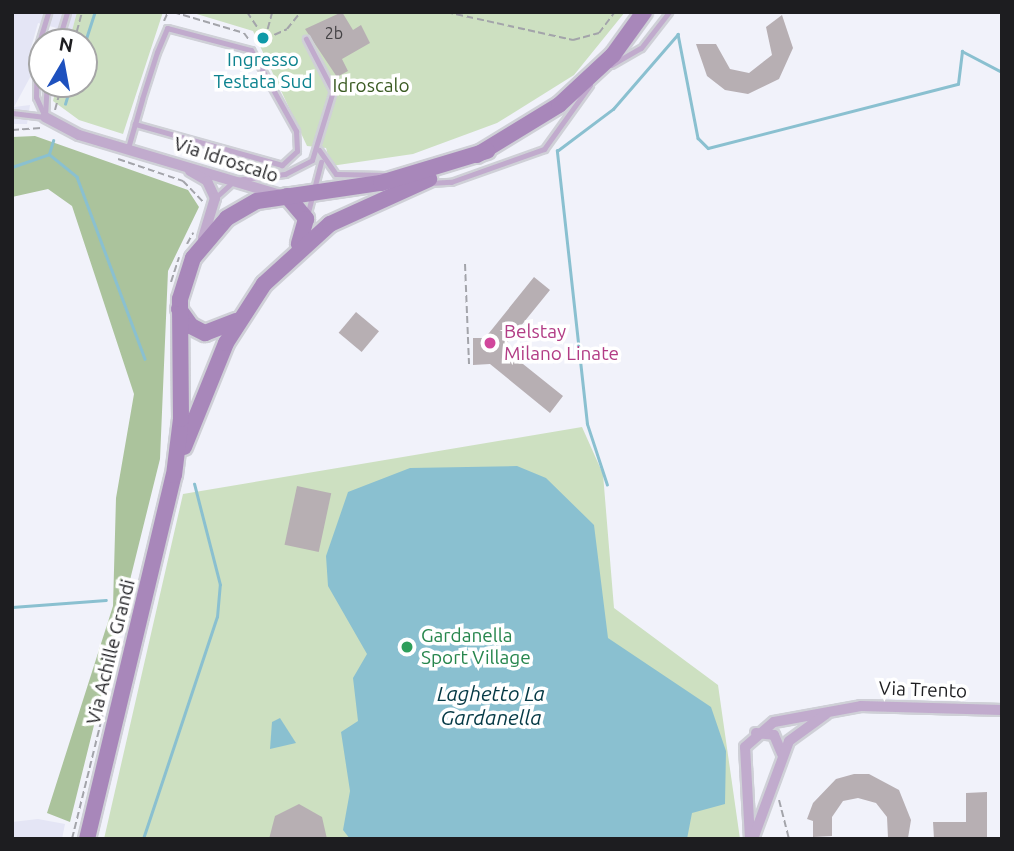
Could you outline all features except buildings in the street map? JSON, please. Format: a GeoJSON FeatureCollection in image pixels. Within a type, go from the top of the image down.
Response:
{"type":"FeatureCollection","features":[{"type":"Feature","properties":{"kind":"main road"},"geometry":{"type":"LineString","coordinates":[[294,252],[354,210],[420,178],[487,151],[559,105],[595,72],[644,12]]}},
{"type":"Feature","properties":{"kind":"main road","name":"Via Achille Grandi"},"geometry":{"type":"LineString","coordinates":[[87,839],[174,475],[181,419],[179,309],[193,258],[236,212],[285,196],[420,178]]}},
{"type":"Feature","properties":{"kind":"main road"},"geometry":{"type":"LineString","coordinates":[[285,196],[306,219],[294,252]]}},
{"type":"Feature","properties":{"kind":"main road","name":"Via Achille Grandi"},"geometry":{"type":"LineString","coordinates":[[174,475],[239,320],[294,252]]}},
{"type":"Feature","properties":{"kind":"main road"},"geometry":{"type":"LineString","coordinates":[[179,309],[205,332],[239,320]]}},
{"type":"Feature","properties":{"kind":"street","name":"Via Idroscalo"},"geometry":{"type":"LineString","coordinates":[[48,119],[125,148],[159,156],[285,196]]}},
{"type":"Feature","properties":{"kind":"street","name":"Via Idroscalo"},"geometry":{"type":"LineString","coordinates":[[159,156],[203,177],[215,198],[214,217],[193,258]]}},
{"type":"Feature","properties":{"kind":"street","name":"Via Trento"},"geometry":{"type":"LineString","coordinates":[[751,839],[782,757],[800,729],[842,709]]}},
{"type":"Feature","properties":{"kind":"street","name":"Via Trento"},"geometry":{"type":"LineString","coordinates":[[751,839],[744,755],[755,734],[792,716],[842,709],[1002,710]]}},
{"type":"Feature","properties":{"kind":"street"},"geometry":{"type":"LineString","coordinates":[[755,734],[775,735],[782,757]]}},
{"type":"Feature","properties":{"kind":"lane"},"geometry":{"type":"LineString","coordinates":[[48,12],[37,49],[36,97],[48,119]]}},
{"type":"Feature","properties":{"kind":"lane"},"geometry":{"type":"LineString","coordinates":[[321,162],[349,177],[420,178],[451,183],[544,149],[583,101],[595,72],[629,58],[669,12]]}},
{"type":"Feature","properties":{"kind":"lane"},"geometry":{"type":"LineString","coordinates":[[125,148],[167,28],[251,50],[296,131],[297,151],[282,165],[135,124]]}},
{"type":"Feature","properties":{"kind":"lane"},"geometry":{"type":"LineString","coordinates":[[215,198],[235,180],[293,172],[309,163],[319,147],[333,91],[306,39]]}},
{"type":"Feature","properties":{"kind":"lane"},"geometry":{"type":"LineString","coordinates":[[47,98],[48,119]]}},
{"type":"Feature","properties":{"kind":"lane"},"geometry":{"type":"LineString","coordinates":[[12,113],[48,119]]}},
{"type":"Feature","properties":{"kind":"lane"},"geometry":{"type":"LineString","coordinates":[[306,219],[317,192],[321,162],[319,147]]}},
{"type":"Feature","properties":{"kind":"path"},"geometry":{"type":"LineString","coordinates":[[173,12],[244,33],[252,45]]}},
{"type":"Feature","properties":{"kind":"path"},"geometry":{"type":"LineString","coordinates":[[247,12],[265,39]]}},
{"type":"Feature","properties":{"kind":"path"},"geometry":{"type":"LineString","coordinates":[[265,39],[272,12]]}},
{"type":"Feature","properties":{"kind":"path"},"geometry":{"type":"LineString","coordinates":[[260,41],[287,29],[301,12]]}},
{"type":"Feature","properties":{"kind":"path"},"geometry":{"type":"LineString","coordinates":[[446,12],[573,40],[599,33],[615,12]]}},
{"type":"Feature","properties":{"kind":"path"},"geometry":{"type":"LineString","coordinates":[[57,105],[59,98]]}},
{"type":"Feature","properties":{"kind":"path"},"geometry":{"type":"LineString","coordinates":[[12,130],[42,128],[48,119]]}},
{"type":"Feature","properties":{"kind":"path"},"geometry":{"type":"LineString","coordinates":[[125,148],[118,159],[191,185],[204,209]]}},
{"type":"Feature","properties":{"kind":"path"},"geometry":{"type":"LineString","coordinates":[[170,293],[178,258],[200,222]]}},
{"type":"Feature","properties":{"kind":"path"},"geometry":{"type":"LineString","coordinates":[[466,264],[469,364]]}},
{"type":"Feature","properties":{"kind":"path"},"geometry":{"type":"LineString","coordinates":[[72,839],[104,709]]}},
{"type":"Feature","properties":{"kind":"path"},"geometry":{"type":"LineString","coordinates":[[771,786],[788,814],[789,839]]}},
{"type":"Feature","properties":{"kind":"shaded area"},"geometry":{"type":"Polygon","coordinates":[[[12,12],[77,12],[73,28],[57,28],[38,23],[37,28],[28,28],[28,81],[14,107],[30,105],[27,124],[12,124],[12,12]]]}},
{"type":"Feature","properties":{"kind":"shaded area"},"geometry":{"type":"Polygon","coordinates":[[[38,819],[65,824],[62,839],[12,839],[12,822],[38,819]]]}},
{"type":"Feature","properties":{"kind":"green space"},"geometry":{"type":"Polygon","coordinates":[[[77,12],[163,12],[123,134],[79,120],[53,101],[54,98],[98,98],[98,28],[73,28],[77,12]]]}},
{"type":"Feature","properties":{"kind":"green space","name":"Idroscalo"},"geometry":{"type":"Polygon","coordinates":[[[190,12],[625,12],[574,75],[497,123],[413,154],[331,166],[326,148],[307,146],[253,31],[190,12]]]}},
{"type":"Feature","properties":{"kind":"green space"},"geometry":{"type":"Polygon","coordinates":[[[35,136],[188,190],[199,207],[168,271],[160,459],[70,822],[47,813],[113,606],[116,498],[134,394],[72,206],[48,189],[12,197],[12,137],[35,136]]]}},
{"type":"Feature","properties":{"kind":"green space","name":"Gardanella Sport Village"},"geometry":{"type":"Polygon","coordinates":[[[582,427],[603,474],[614,608],[718,685],[740,839],[104,839],[183,494],[582,427]]]}},
{"type":"Feature","properties":{"kind":"water","name":"Laghetto La Gardanella"},"geometry":{"type":"Polygon","coordinates":[[[517,466],[546,478],[594,525],[608,638],[711,707],[726,751],[725,804],[692,813],[687,839],[350,839],[343,830],[350,791],[341,732],[358,721],[353,678],[367,654],[328,586],[326,556],[348,492],[410,468],[517,466]]]}},
{"type":"Feature","properties":{"kind":"water"},"geometry":{"type":"Polygon","coordinates":[[[280,718],[296,743],[270,749],[272,722],[280,718]]]}},
{"type":"Feature","properties":{"kind":"waterway"},"geometry":{"type":"LineString","coordinates":[[90,28],[95,12]]}},
{"type":"Feature","properties":{"kind":"waterway"},"geometry":{"type":"LineString","coordinates":[[607,485],[587,424],[557,151],[613,109],[678,34],[698,138],[708,148],[958,84],[962,51],[1002,72]]}},
{"type":"Feature","properties":{"kind":"waterway"},"geometry":{"type":"LineString","coordinates":[[65,104],[67,98]]}},
{"type":"Feature","properties":{"kind":"waterway"},"geometry":{"type":"LineString","coordinates":[[49,154],[53,141]]}},
{"type":"Feature","properties":{"kind":"waterway"},"geometry":{"type":"LineString","coordinates":[[49,154],[77,177],[145,359]]}},
{"type":"Feature","properties":{"kind":"waterway"},"geometry":{"type":"LineString","coordinates":[[12,167],[49,154]]}},
{"type":"Feature","properties":{"kind":"waterway"},"geometry":{"type":"LineString","coordinates":[[143,839],[217,617],[220,585],[194,484]]}},
{"type":"Feature","properties":{"kind":"waterway"},"geometry":{"type":"LineString","coordinates":[[12,607],[106,600]]}},
{"type":"Feature","properties":{"kind":"place","name":"Ingresso Testata Sud"},"geometry":{"type":"Point","coordinates":[263,38]}},
{"type":"Feature","properties":{"kind":"place","name":"Belstay Milano Linate"},"geometry":{"type":"Point","coordinates":[490,343]}},
{"type":"Feature","properties":{"kind":"place","name":"Gardanella Sport Village"},"geometry":{"type":"Point","coordinates":[407,647]}}]}
